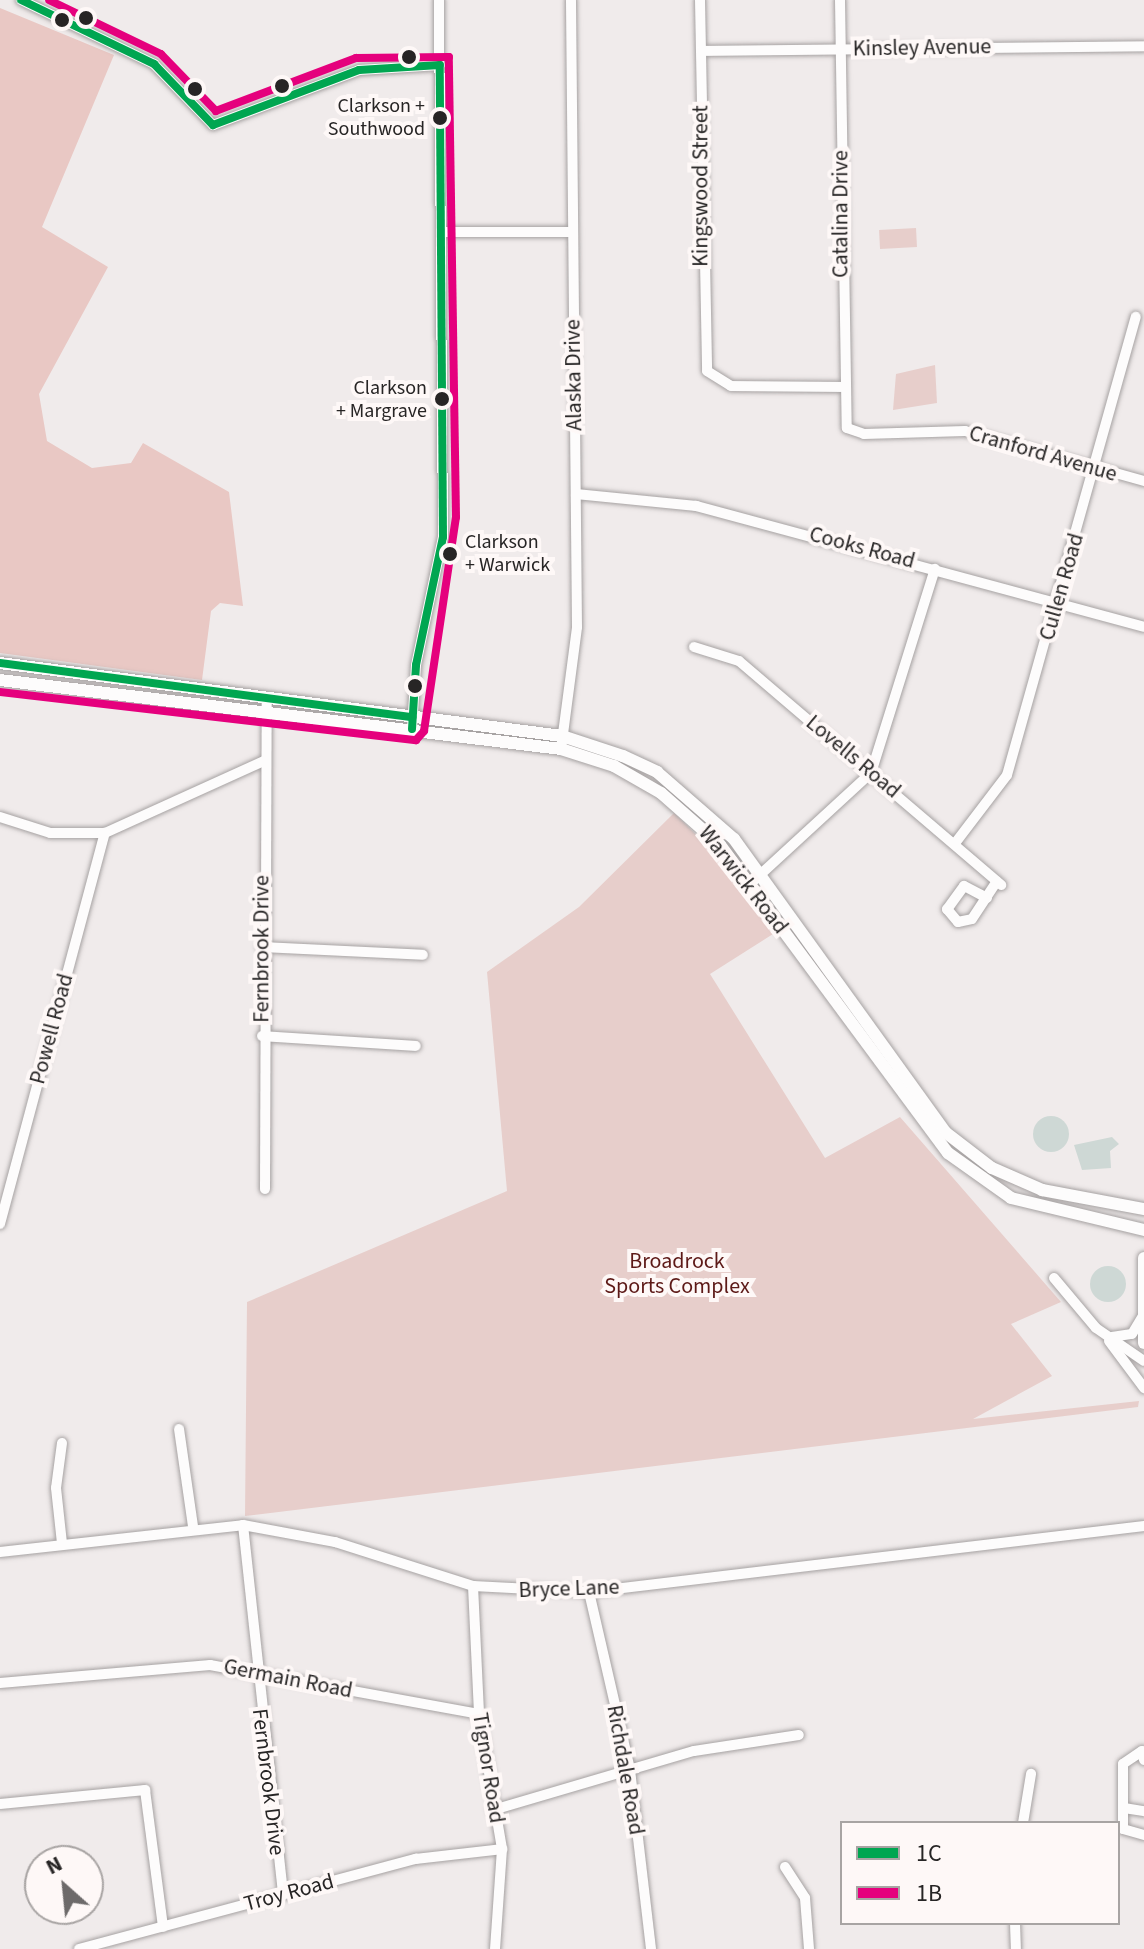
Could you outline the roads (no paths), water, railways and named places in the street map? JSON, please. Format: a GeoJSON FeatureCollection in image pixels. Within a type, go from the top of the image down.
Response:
{"type":"FeatureCollection","features":[{"type":"Feature","properties":{"kind":"main road","name":"Warwick Road"},"geometry":{"type":"LineString","coordinates":[[0,663],[266,704],[561,743],[657,772],[706,810],[760,876],[945,1132],[992,1168],[1042,1190],[1144,1209]]}},
{"type":"Feature","properties":{"kind":"main road","name":"Warwick Road"},"geometry":{"type":"LineString","coordinates":[[0,680],[266,704]]}},
{"type":"Feature","properties":{"kind":"main road","name":"Warwick Road"},"geometry":{"type":"LineString","coordinates":[[561,743],[614,766],[661,793],[694,817],[749,885],[948,1153],[1011,1198],[1144,1230]]}},
{"type":"Feature","properties":{"kind":"main road"},"geometry":{"type":"LineString","coordinates":[[1144,1258],[1144,1343]]}},
{"type":"Feature","properties":{"kind":"street"},"geometry":{"type":"LineString","coordinates":[[21,0],[154,64],[213,125],[359,70],[440,65]]}},
{"type":"Feature","properties":{"kind":"street"},"geometry":{"type":"LineString","coordinates":[[412,723],[443,537],[439,0]]}},
{"type":"Feature","properties":{"kind":"street","name":"Alaska Drive"},"geometry":{"type":"LineString","coordinates":[[561,743],[577,627],[571,0]]}},
{"type":"Feature","properties":{"kind":"street","name":"Kingswood Street"},"geometry":{"type":"LineString","coordinates":[[700,0],[707,371],[731,386],[842,387]]}},
{"type":"Feature","properties":{"kind":"street","name":"Catalina Drive"},"geometry":{"type":"LineString","coordinates":[[840,0],[842,387],[847,428]]}},
{"type":"Feature","properties":{"kind":"street","name":"Kinsley Avenue"},"geometry":{"type":"LineString","coordinates":[[701,51],[1144,46]]}},
{"type":"Feature","properties":{"kind":"street"},"geometry":{"type":"LineString","coordinates":[[442,232],[572,232]]}},
{"type":"Feature","properties":{"kind":"street","name":"Cullen Road"},"geometry":{"type":"LineString","coordinates":[[956,842],[1007,775],[1136,317]]}},
{"type":"Feature","properties":{"kind":"street","name":"Cranford Avenue"},"geometry":{"type":"LineString","coordinates":[[847,428],[864,434],[965,431],[1144,481]]}},
{"type":"Feature","properties":{"kind":"street","name":"Cooks Road"},"geometry":{"type":"LineString","coordinates":[[576,494],[696,506],[935,569],[1057,606],[1144,627]]}},
{"type":"Feature","properties":{"kind":"street"},"geometry":{"type":"LineString","coordinates":[[749,885],[871,773],[935,569]]}},
{"type":"Feature","properties":{"kind":"street","name":"Lovells Road"},"geometry":{"type":"LineString","coordinates":[[694,647],[739,661],[956,842],[999,883],[987,898]]}},
{"type":"Feature","properties":{"kind":"street","name":"Fernbrook Drive"},"geometry":{"type":"LineString","coordinates":[[265,1189],[262,947],[266,704]]}},
{"type":"Feature","properties":{"kind":"street"},"geometry":{"type":"LineString","coordinates":[[0,817],[50,833],[105,833],[264,761]]}},
{"type":"Feature","properties":{"kind":"street","name":"Powell Road"},"geometry":{"type":"LineString","coordinates":[[0,1224],[105,833]]}},
{"type":"Feature","properties":{"kind":"street"},"geometry":{"type":"LineString","coordinates":[[262,947],[423,955]]}},
{"type":"Feature","properties":{"kind":"street"},"geometry":{"type":"LineString","coordinates":[[262,1036],[416,1046]]}},
{"type":"Feature","properties":{"kind":"street"},"geometry":{"type":"LineString","coordinates":[[1054,1278],[1105,1336],[1144,1388]]}},
{"type":"Feature","properties":{"kind":"street"},"geometry":{"type":"LineString","coordinates":[[1105,1336],[1127,1337],[1143,1316]]}},
{"type":"Feature","properties":{"kind":"street"},"geometry":{"type":"LineString","coordinates":[[1105,1336],[1144,1361]]}},
{"type":"Feature","properties":{"kind":"street"},"geometry":{"type":"LineString","coordinates":[[179,1429],[193,1526]]}},
{"type":"Feature","properties":{"kind":"street"},"geometry":{"type":"LineString","coordinates":[[62,1443],[56,1488],[62,1543]]}},
{"type":"Feature","properties":{"kind":"street","name":"Fernbrook Drive"},"geometry":{"type":"LineString","coordinates":[[243,1525],[255,1673],[283,1895]]}},
{"type":"Feature","properties":{"kind":"street","name":"Bryce Lane"},"geometry":{"type":"LineString","coordinates":[[0,1552],[193,1526],[243,1525],[335,1542],[473,1586],[589,1592],[1144,1526]]}},
{"type":"Feature","properties":{"kind":"street","name":"Tignor Road"},"geometry":{"type":"LineString","coordinates":[[473,1586],[479,1714],[502,1849],[495,1949]]}},
{"type":"Feature","properties":{"kind":"street","name":"Richdale Road"},"geometry":{"type":"LineString","coordinates":[[589,1592],[630,1770],[651,1949]]}},
{"type":"Feature","properties":{"kind":"street","name":"Germain Road"},"geometry":{"type":"LineString","coordinates":[[0,1683],[210,1665],[479,1714]]}},
{"type":"Feature","properties":{"kind":"street"},"geometry":{"type":"LineString","coordinates":[[493,1810],[694,1751],[799,1735]]}},
{"type":"Feature","properties":{"kind":"street"},"geometry":{"type":"LineString","coordinates":[[1144,1760],[1142,1751],[1123,1764],[1123,1829],[1144,1835]]}},
{"type":"Feature","properties":{"kind":"street"},"geometry":{"type":"LineString","coordinates":[[1023,1821],[1031,1774]]}},
{"type":"Feature","properties":{"kind":"street"},"geometry":{"type":"LineString","coordinates":[[0,1804],[145,1790],[163,1927]]}},
{"type":"Feature","properties":{"kind":"street"},"geometry":{"type":"LineString","coordinates":[[1124,1808],[1144,1811]]}},
{"type":"Feature","properties":{"kind":"street","name":"Troy Road"},"geometry":{"type":"LineString","coordinates":[[79,1949],[416,1859],[502,1849]]}},
{"type":"Feature","properties":{"kind":"street"},"geometry":{"type":"LineString","coordinates":[[785,1867],[805,1898],[809,1949]]}},
{"type":"Feature","properties":{"kind":"street"},"geometry":{"type":"LineString","coordinates":[[1015,1925],[1016,1949]]}},
{"type":"Feature","properties":{"kind":"place","name":"Clarkson + Southwood"},"geometry":{"type":"Point","coordinates":[440,118]}},
{"type":"Feature","properties":{"kind":"place","name":"Clarkson + Margrave"},"geometry":{"type":"Point","coordinates":[442,399]}},
{"type":"Feature","properties":{"kind":"place","name":"Clarkson + Warwick"},"geometry":{"type":"Point","coordinates":[450,554]}},
{"type":"Feature","properties":{"kind":"park label","name":"Broadrock Sports Complex"},"geometry":{"type":"Point","coordinates":[677,1274]}}]}
